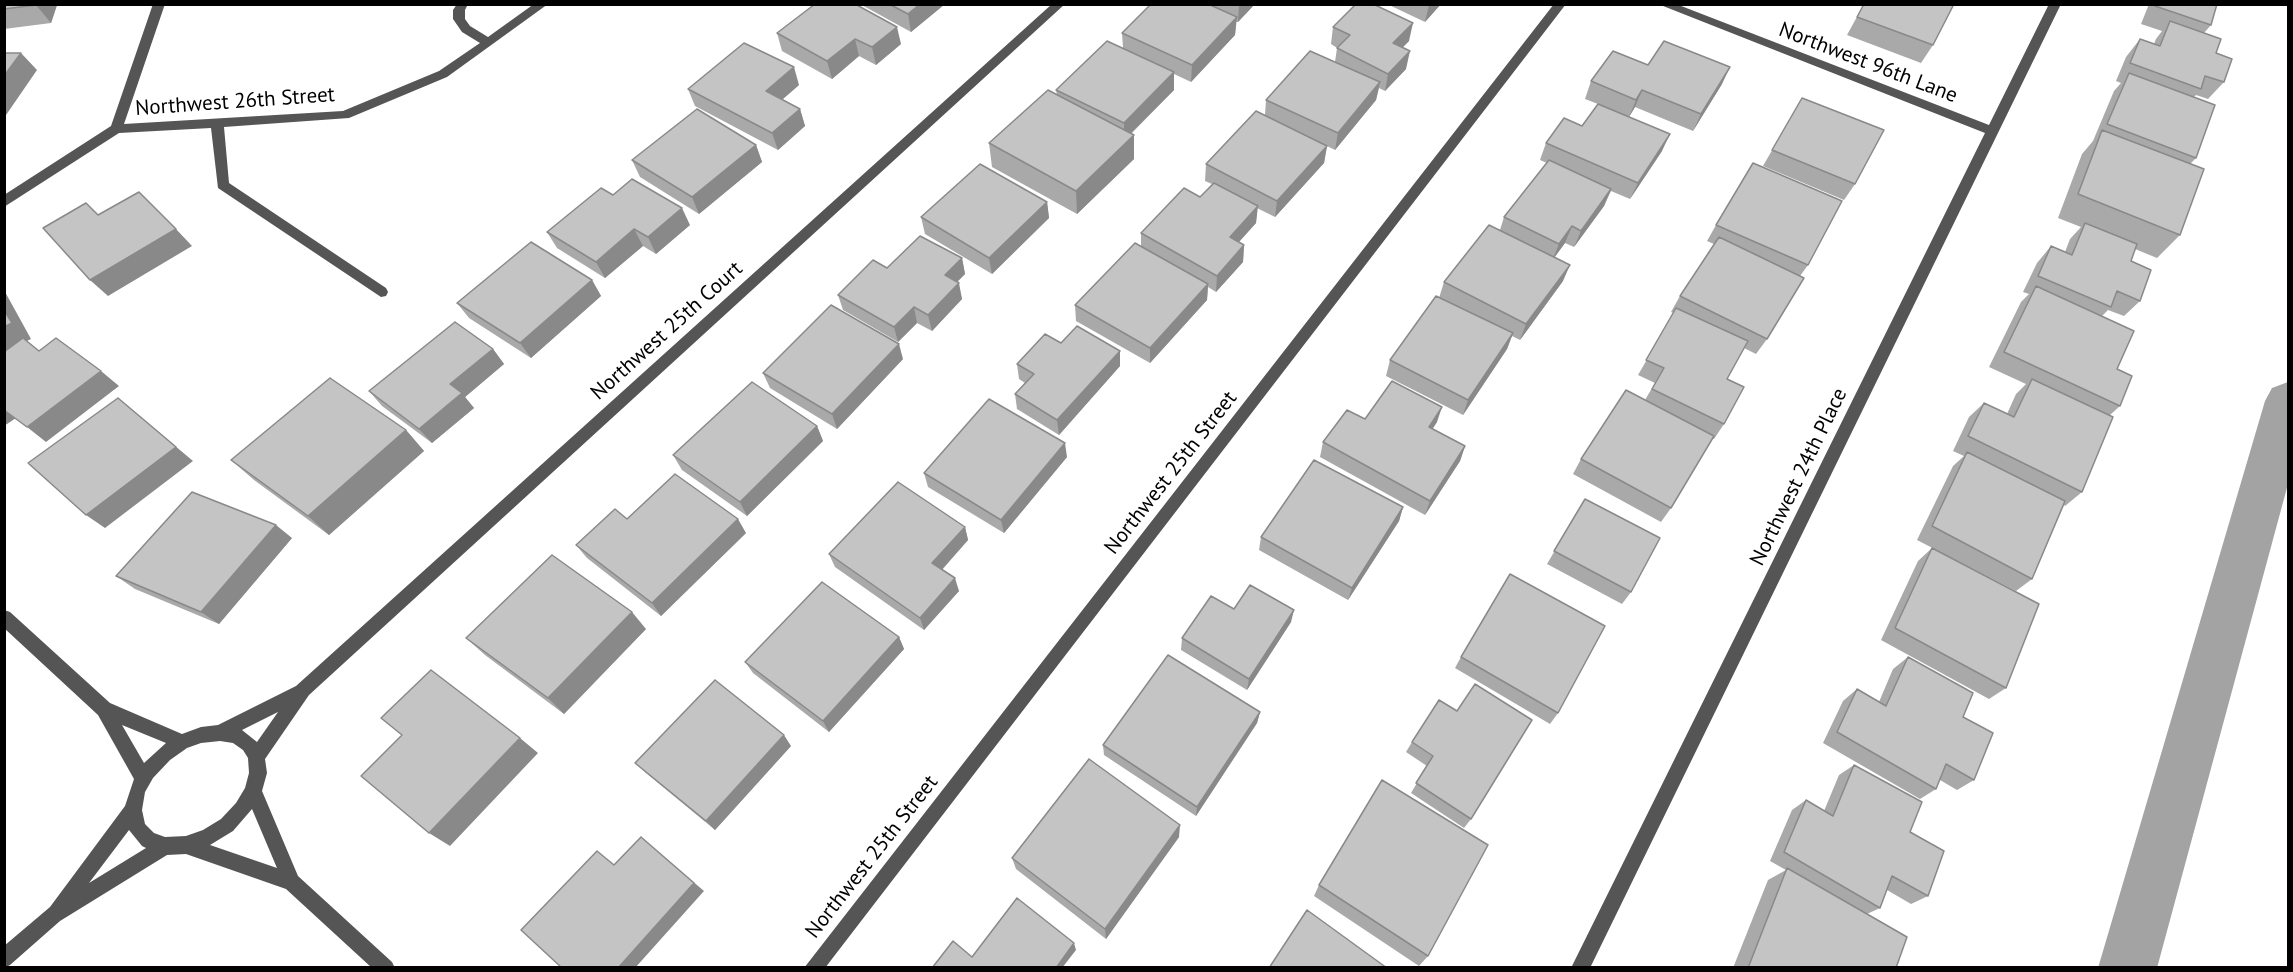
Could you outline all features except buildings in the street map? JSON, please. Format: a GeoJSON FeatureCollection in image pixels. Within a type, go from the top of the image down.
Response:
{"type":"FeatureCollection","features":[{"type":"Feature","properties":{"kind":"street"},"geometry":{"type":"LineString","coordinates":[[4,202],[116,129],[159,4]]}},
{"type":"Feature","properties":{"kind":"street"},"geometry":{"type":"LineString","coordinates":[[463,4],[459,10],[459,19],[466,29],[489,43]]}},
{"type":"Feature","properties":{"kind":"street","name":"Northwest 26th Street"},"geometry":{"type":"LineString","coordinates":[[116,129],[345,115],[443,74],[543,4]]}},
{"type":"Feature","properties":{"kind":"street","name":"Northwest 25th Court"},"geometry":{"type":"LineString","coordinates":[[256,757],[303,690],[1060,4]]}},
{"type":"Feature","properties":{"kind":"street","name":"Northwest 25th Street"},"geometry":{"type":"LineString","coordinates":[[813,968],[1561,4]]}},
{"type":"Feature","properties":{"kind":"street","name":"Northwest 96th Lane"},"geometry":{"type":"LineString","coordinates":[[1663,4],[1993,131]]}},
{"type":"Feature","properties":{"kind":"street","name":"Northwest 24th Place"},"geometry":{"type":"LineString","coordinates":[[1580,968],[2055,4]]}},
{"type":"Feature","properties":{"kind":"street"},"geometry":{"type":"LineString","coordinates":[[217,123],[223,184],[381,292]]}},
{"type":"Feature","properties":{"kind":"street"},"geometry":{"type":"LineString","coordinates":[[4,617],[104,709],[143,779]]}},
{"type":"Feature","properties":{"kind":"street","name":"Northwest 25th Court"},"geometry":{"type":"LineString","coordinates":[[220,733],[303,690]]}},
{"type":"Feature","properties":{"kind":"street"},"geometry":{"type":"LineString","coordinates":[[104,709],[182,742]]}},
{"type":"Feature","properties":{"kind":"street"},"geometry":{"type":"LineString","coordinates":[[220,733],[236,735],[249,744],[256,757],[258,773],[253,791],[242,809],[227,825],[208,837],[186,845],[165,846],[148,840],[137,828],[133,810],[137,790],[143,779],[164,754],[182,742],[201,735],[220,733]]}},
{"type":"Feature","properties":{"kind":"street"},"geometry":{"type":"LineString","coordinates":[[253,791],[292,882]]}},
{"type":"Feature","properties":{"kind":"street"},"geometry":{"type":"LineString","coordinates":[[54,915],[133,810]]}},
{"type":"Feature","properties":{"kind":"street"},"geometry":{"type":"LineString","coordinates":[[186,845],[292,882],[386,968]]}},
{"type":"Feature","properties":{"kind":"street"},"geometry":{"type":"LineString","coordinates":[[4,959],[54,915],[165,846]]}},
{"type":"Feature","properties":{"kind":"waterway"},"geometry":{"type":"LineString","coordinates":[[2127,968],[2288,401]]}}]}
